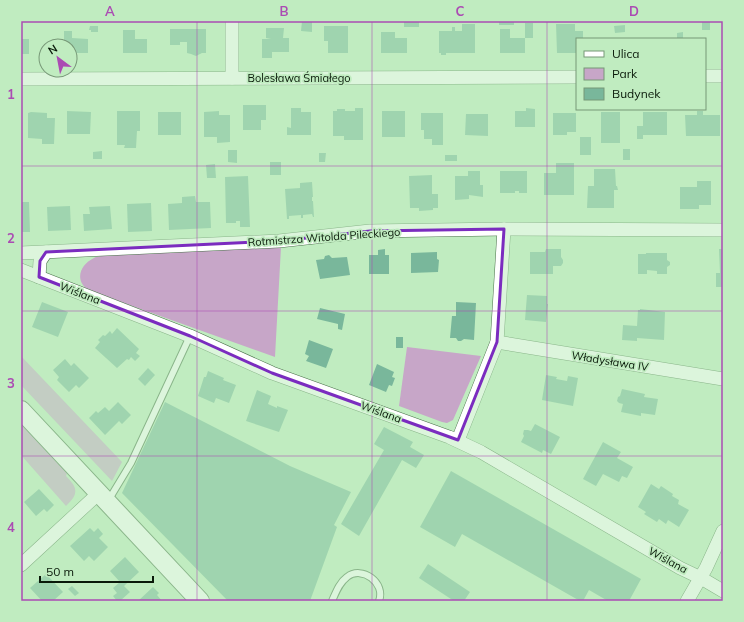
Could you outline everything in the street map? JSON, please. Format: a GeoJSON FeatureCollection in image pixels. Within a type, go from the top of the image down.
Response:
{"type":"FeatureCollection","features":[{"type":"Feature","properties":{"kind":"street"},"geometry":{"type":"LineString","coordinates":[[232,21],[232,78]]}},
{"type":"Feature","properties":{"kind":"street"},"geometry":{"type":"LineString","coordinates":[[706,76],[723,76]]}},
{"type":"Feature","properties":{"kind":"street","name":"Bolesława Śmiałego"},"geometry":{"type":"LineString","coordinates":[[21,79],[576,77]]}},
{"type":"Feature","properties":{"kind":"street"},"geometry":{"type":"LineString","coordinates":[[458,440],[497,342],[504,229]]}},
{"type":"Feature","properties":{"kind":"street","name":"Rotmistrza Witolda Pileckiego"},"geometry":{"type":"LineString","coordinates":[[21,253],[279,241],[370,231],[504,229],[723,230]]}},
{"type":"Feature","properties":{"kind":"street"},"geometry":{"type":"LineString","coordinates":[[39,277],[40,260],[46,252]]}},
{"type":"Feature","properties":{"kind":"street","name":"Wiślana"},"geometry":{"type":"LineString","coordinates":[[21,270],[190,336],[272,372],[458,440],[680,568],[723,591]]}},
{"type":"Feature","properties":{"kind":"street","name":"Władysława IV"},"geometry":{"type":"LineString","coordinates":[[497,342],[723,379]]}},
{"type":"Feature","properties":{"kind":"street"},"geometry":{"type":"LineString","coordinates":[[21,410],[200,601]]}},
{"type":"Feature","properties":{"kind":"street"},"geometry":{"type":"LineString","coordinates":[[21,565],[103,498]]}},
{"type":"Feature","properties":{"kind":"street"},"geometry":{"type":"LineString","coordinates":[[687,601],[701,578],[723,531]]}},
{"type":"Feature","properties":{"kind":"lane"},"geometry":{"type":"LineString","coordinates":[[103,498],[131,463],[190,336]]}},
{"type":"Feature","properties":{"kind":"lane"},"geometry":{"type":"LineString","coordinates":[[332,601],[339,586],[344,580],[351,574],[358,573],[364,574],[378,584],[381,595],[379,601]]}},
{"type":"Feature","properties":{"kind":"highlighted area"},"geometry":{"type":"Polygon","coordinates":[[[504,229],[497,342],[458,440],[272,373],[190,336],[39,277],[40,261],[46,252],[279,241],[370,231],[504,229]]]}},
{"type":"Feature","properties":{"kind":"green space"},"geometry":{"type":"Polygon","coordinates":[[[281,247],[275,357],[90,291],[85,287],[80,278],[82,269],[89,261],[97,257],[107,255],[281,247]]]}},
{"type":"Feature","properties":{"kind":"green space"},"geometry":{"type":"Polygon","coordinates":[[[407,347],[481,356],[453,420],[447,423],[442,422],[399,406],[407,347]]]}},
{"type":"Feature","properties":{"kind":"green space"},"geometry":{"type":"Polygon","coordinates":[[[21,356],[122,462],[112,481],[21,385],[21,356]]]}},
{"type":"Feature","properties":{"kind":"green space"},"geometry":{"type":"Polygon","coordinates":[[[21,424],[67,473],[66,476],[75,488],[75,494],[66,506],[21,455],[21,424]]]}},
{"type":"Feature","properties":{"kind":"building"},"geometry":{"type":"Polygon","coordinates":[[[302,21],[312,21],[312,32],[301,31],[302,21]]]}},
{"type":"Feature","properties":{"kind":"building"},"geometry":{"type":"Polygon","coordinates":[[[404,21],[419,21],[419,27],[404,27],[404,21]]]}},
{"type":"Feature","properties":{"kind":"building"},"geometry":{"type":"Polygon","coordinates":[[[499,21],[514,21],[514,25],[499,25],[499,21]]]}},
{"type":"Feature","properties":{"kind":"building"},"geometry":{"type":"Polygon","coordinates":[[[702,21],[710,21],[710,30],[702,30],[702,21]]]}},
{"type":"Feature","properties":{"kind":"building"},"geometry":{"type":"Polygon","coordinates":[[[525,23],[533,23],[533,38],[525,38],[525,23]]]}},
{"type":"Feature","properties":{"kind":"building"},"geometry":{"type":"Polygon","coordinates":[[[462,24],[475,24],[475,53],[446,53],[446,55],[441,55],[441,53],[439,53],[439,31],[452,31],[452,27],[455,27],[455,31],[462,31],[462,24]]]}},
{"type":"Feature","properties":{"kind":"building"},"geometry":{"type":"Polygon","coordinates":[[[556,24],[575,24],[575,31],[583,31],[583,38],[576,38],[576,53],[557,53],[556,24]]]}},
{"type":"Feature","properties":{"kind":"building"},"geometry":{"type":"Polygon","coordinates":[[[625,25],[625,32],[615,33],[614,26],[625,25]]]}},
{"type":"Feature","properties":{"kind":"building"},"geometry":{"type":"Polygon","coordinates":[[[90,26],[98,26],[98,32],[91,32],[91,30],[89,30],[90,26]]]}},
{"type":"Feature","properties":{"kind":"building"},"geometry":{"type":"Polygon","coordinates":[[[324,26],[348,26],[348,53],[328,53],[328,41],[324,41],[324,26]]]}},
{"type":"Feature","properties":{"kind":"building"},"geometry":{"type":"Polygon","coordinates":[[[266,28],[284,28],[283,38],[289,38],[289,52],[272,52],[272,58],[262,58],[262,39],[271,39],[266,38],[266,28]]]}},
{"type":"Feature","properties":{"kind":"building"},"geometry":{"type":"Polygon","coordinates":[[[170,29],[206,29],[206,53],[196,56],[187,53],[187,42],[180,42],[180,45],[170,45],[170,29]]]}},
{"type":"Feature","properties":{"kind":"building"},"geometry":{"type":"Polygon","coordinates":[[[500,29],[510,29],[510,38],[525,38],[525,53],[500,53],[500,29]]]}},
{"type":"Feature","properties":{"kind":"building"},"geometry":{"type":"Polygon","coordinates":[[[123,30],[135,30],[135,39],[147,39],[147,53],[123,53],[123,30]]]}},
{"type":"Feature","properties":{"kind":"building"},"geometry":{"type":"Polygon","coordinates":[[[64,31],[72,31],[72,38],[64,38],[64,31]]]}},
{"type":"Feature","properties":{"kind":"building"},"geometry":{"type":"Polygon","coordinates":[[[381,32],[395,32],[395,38],[407,38],[407,53],[381,53],[381,32]]]}},
{"type":"Feature","properties":{"kind":"building"},"geometry":{"type":"Polygon","coordinates":[[[683,32],[683,38],[677,38],[677,33],[683,32]]]}},
{"type":"Feature","properties":{"kind":"building"},"geometry":{"type":"Polygon","coordinates":[[[78,38],[88,39],[88,53],[78,53],[78,38]]]}},
{"type":"Feature","properties":{"kind":"building"},"geometry":{"type":"Polygon","coordinates":[[[21,39],[29,39],[29,54],[21,54],[21,39]]]}},
{"type":"Feature","properties":{"kind":"building"},"geometry":{"type":"Polygon","coordinates":[[[243,105],[266,105],[266,120],[261,120],[261,130],[243,130],[243,105]]]}},
{"type":"Feature","properties":{"kind":"building"},"geometry":{"type":"Polygon","coordinates":[[[291,108],[301,108],[301,112],[311,112],[311,135],[287,135],[287,127],[291,128],[291,108]]]}},
{"type":"Feature","properties":{"kind":"building"},"geometry":{"type":"Polygon","coordinates":[[[355,108],[363,108],[363,140],[344,140],[344,136],[333,136],[333,111],[337,111],[337,109],[345,109],[345,111],[355,111],[355,108]]]}},
{"type":"Feature","properties":{"kind":"building"},"geometry":{"type":"Polygon","coordinates":[[[526,108],[535,109],[535,127],[515,127],[515,111],[526,111],[526,108]]]}},
{"type":"Feature","properties":{"kind":"building"},"geometry":{"type":"Polygon","coordinates":[[[67,111],[91,112],[90,134],[67,134],[67,111]]]}},
{"type":"Feature","properties":{"kind":"building"},"geometry":{"type":"Polygon","coordinates":[[[117,111],[140,111],[140,131],[137,131],[136,148],[124,148],[125,145],[117,145],[117,111]]]}},
{"type":"Feature","properties":{"kind":"building"},"geometry":{"type":"Polygon","coordinates":[[[219,111],[219,115],[230,115],[230,142],[217,143],[217,137],[204,137],[204,112],[219,111]]]}},
{"type":"Feature","properties":{"kind":"building"},"geometry":{"type":"Polygon","coordinates":[[[382,111],[405,111],[405,137],[382,137],[382,111]]]}},
{"type":"Feature","properties":{"kind":"building"},"geometry":{"type":"Polygon","coordinates":[[[697,111],[703,111],[703,115],[720,115],[720,136],[686,136],[685,115],[697,115],[697,111]]]}},
{"type":"Feature","properties":{"kind":"building"},"geometry":{"type":"Polygon","coordinates":[[[158,112],[181,112],[181,135],[158,135],[158,112]]]}},
{"type":"Feature","properties":{"kind":"building"},"geometry":{"type":"Polygon","coordinates":[[[601,112],[620,112],[620,143],[601,143],[601,112]]]}},
{"type":"Feature","properties":{"kind":"building"},"geometry":{"type":"Polygon","coordinates":[[[643,112],[667,112],[667,135],[643,135],[643,139],[637,139],[637,126],[643,126],[643,112]]]}},
{"type":"Feature","properties":{"kind":"building"},"geometry":{"type":"Polygon","coordinates":[[[28,113],[47,113],[47,118],[55,118],[54,144],[42,144],[42,139],[28,138],[28,113]]]}},
{"type":"Feature","properties":{"kind":"building"},"geometry":{"type":"Polygon","coordinates":[[[421,113],[443,113],[443,145],[432,145],[432,139],[424,139],[424,130],[421,130],[421,113]]]}},
{"type":"Feature","properties":{"kind":"building"},"geometry":{"type":"Polygon","coordinates":[[[553,113],[576,113],[576,132],[567,132],[567,135],[553,135],[553,113]]]}},
{"type":"Feature","properties":{"kind":"building"},"geometry":{"type":"Polygon","coordinates":[[[466,114],[488,114],[488,136],[465,135],[466,114]]]}},
{"type":"Feature","properties":{"kind":"building"},"geometry":{"type":"Polygon","coordinates":[[[580,137],[591,137],[591,155],[580,155],[580,137]]]}},
{"type":"Feature","properties":{"kind":"building"},"geometry":{"type":"Polygon","coordinates":[[[623,149],[630,149],[630,160],[623,160],[623,149]]]}},
{"type":"Feature","properties":{"kind":"building"},"geometry":{"type":"Polygon","coordinates":[[[228,150],[237,150],[237,163],[228,162],[228,150]]]}},
{"type":"Feature","properties":{"kind":"building"},"geometry":{"type":"Polygon","coordinates":[[[102,151],[102,159],[93,159],[93,152],[102,151]]]}},
{"type":"Feature","properties":{"kind":"building"},"geometry":{"type":"Polygon","coordinates":[[[319,153],[326,153],[325,162],[319,162],[319,153]]]}},
{"type":"Feature","properties":{"kind":"building"},"geometry":{"type":"Polygon","coordinates":[[[445,155],[457,155],[457,161],[445,161],[445,155]]]}},
{"type":"Feature","properties":{"kind":"building"},"geometry":{"type":"Polygon","coordinates":[[[270,162],[281,162],[281,175],[270,175],[270,162]]]}},
{"type":"Feature","properties":{"kind":"building"},"geometry":{"type":"Polygon","coordinates":[[[556,163],[574,163],[574,195],[544,195],[544,173],[556,173],[556,163]]]}},
{"type":"Feature","properties":{"kind":"building"},"geometry":{"type":"Polygon","coordinates":[[[215,164],[216,178],[207,178],[206,165],[215,164]]]}},
{"type":"Feature","properties":{"kind":"building"},"geometry":{"type":"Polygon","coordinates":[[[594,169],[615,169],[616,186],[618,190],[614,190],[614,208],[587,208],[588,186],[594,186],[594,169]]]}},
{"type":"Feature","properties":{"kind":"building"},"geometry":{"type":"Polygon","coordinates":[[[468,171],[480,171],[480,185],[483,185],[483,197],[469,195],[469,199],[455,200],[455,176],[468,176],[468,171]]]}},
{"type":"Feature","properties":{"kind":"building"},"geometry":{"type":"Polygon","coordinates":[[[500,171],[527,171],[527,193],[519,193],[519,191],[515,191],[515,193],[500,193],[500,171]]]}},
{"type":"Feature","properties":{"kind":"building"},"geometry":{"type":"Polygon","coordinates":[[[432,175],[432,194],[438,194],[438,208],[419,211],[419,208],[410,208],[409,176],[432,175]]]}},
{"type":"Feature","properties":{"kind":"building"},"geometry":{"type":"Polygon","coordinates":[[[248,176],[250,227],[240,227],[240,221],[236,221],[236,223],[226,223],[225,177],[248,176]]]}},
{"type":"Feature","properties":{"kind":"building"},"geometry":{"type":"Polygon","coordinates":[[[697,181],[711,181],[711,205],[699,205],[699,209],[680,209],[680,187],[697,187],[697,181]]]}},
{"type":"Feature","properties":{"kind":"building"},"geometry":{"type":"Polygon","coordinates":[[[312,182],[314,217],[312,214],[303,215],[303,218],[301,218],[301,215],[289,216],[289,219],[287,219],[285,189],[300,188],[300,183],[312,182]]]}},
{"type":"Feature","properties":{"kind":"building"},"geometry":{"type":"Polygon","coordinates":[[[195,196],[196,202],[210,202],[211,228],[169,230],[168,204],[182,203],[182,197],[195,196]]]}},
{"type":"Feature","properties":{"kind":"building"},"geometry":{"type":"Polygon","coordinates":[[[21,202],[29,202],[30,232],[21,232],[21,202]]]}},
{"type":"Feature","properties":{"kind":"building"},"geometry":{"type":"Polygon","coordinates":[[[151,203],[152,231],[128,232],[127,204],[151,203]]]}},
{"type":"Feature","properties":{"kind":"building"},"geometry":{"type":"Polygon","coordinates":[[[70,206],[71,230],[48,231],[47,207],[70,206]]]}},
{"type":"Feature","properties":{"kind":"building"},"geometry":{"type":"Polygon","coordinates":[[[110,206],[112,229],[84,231],[83,214],[90,214],[89,207],[110,206]]]}},
{"type":"Feature","properties":{"kind":"building"},"geometry":{"type":"Polygon","coordinates":[[[385,249],[385,255],[389,255],[389,274],[369,274],[369,255],[378,255],[378,250],[385,249]]]}},
{"type":"Feature","properties":{"kind":"building"},"geometry":{"type":"Polygon","coordinates":[[[546,249],[561,249],[563,263],[561,266],[553,266],[553,274],[530,274],[530,252],[545,252],[546,249]]]}},
{"type":"Feature","properties":{"kind":"building"},"geometry":{"type":"Polygon","coordinates":[[[719,249],[723,249],[723,287],[716,287],[716,273],[720,273],[719,249]]]}},
{"type":"Feature","properties":{"kind":"building"},"geometry":{"type":"Polygon","coordinates":[[[437,252],[437,259],[439,260],[438,272],[411,273],[411,253],[437,252]]]}},
{"type":"Feature","properties":{"kind":"building"},"geometry":{"type":"Polygon","coordinates":[[[667,253],[667,260],[670,262],[670,265],[667,267],[667,274],[657,274],[657,271],[647,270],[647,274],[638,274],[638,254],[667,253]]]}},
{"type":"Feature","properties":{"kind":"building"},"geometry":{"type":"Polygon","coordinates":[[[329,255],[332,258],[347,257],[350,275],[320,279],[316,260],[324,259],[325,256],[329,255]]]}},
{"type":"Feature","properties":{"kind":"building"},"geometry":{"type":"Polygon","coordinates":[[[527,295],[547,296],[548,304],[546,322],[525,320],[527,295]]]}},
{"type":"Feature","properties":{"kind":"building"},"geometry":{"type":"Polygon","coordinates":[[[42,302],[68,312],[58,337],[32,327],[42,302]]]}},
{"type":"Feature","properties":{"kind":"building"},"geometry":{"type":"Polygon","coordinates":[[[456,302],[476,303],[474,340],[464,339],[458,341],[456,338],[450,338],[452,316],[456,316],[456,302]]]}},
{"type":"Feature","properties":{"kind":"building"},"geometry":{"type":"Polygon","coordinates":[[[320,308],[345,314],[342,330],[338,329],[338,324],[317,319],[320,308]]]}},
{"type":"Feature","properties":{"kind":"building"},"geometry":{"type":"Polygon","coordinates":[[[638,310],[665,312],[664,340],[637,338],[637,341],[622,340],[623,325],[637,326],[638,310]]]}},
{"type":"Feature","properties":{"kind":"building"},"geometry":{"type":"Polygon","coordinates":[[[117,328],[139,349],[136,353],[140,356],[135,361],[131,357],[129,360],[127,359],[117,368],[95,348],[100,342],[98,340],[103,335],[105,336],[110,331],[112,334],[117,328]]]}},
{"type":"Feature","properties":{"kind":"building"},"geometry":{"type":"Polygon","coordinates":[[[396,337],[403,337],[403,348],[396,348],[396,337]]]}},
{"type":"Feature","properties":{"kind":"building"},"geometry":{"type":"Polygon","coordinates":[[[309,340],[333,349],[326,368],[306,361],[309,356],[305,354],[309,340]]]}},
{"type":"Feature","properties":{"kind":"building"},"geometry":{"type":"Polygon","coordinates":[[[65,359],[71,366],[74,363],[89,378],[79,388],[76,385],[69,392],[57,380],[59,377],[53,370],[65,359]]]}},
{"type":"Feature","properties":{"kind":"building"},"geometry":{"type":"Polygon","coordinates":[[[377,364],[394,372],[392,377],[395,378],[392,386],[389,385],[386,392],[369,385],[377,364]]]}},
{"type":"Feature","properties":{"kind":"building"},"geometry":{"type":"Polygon","coordinates":[[[148,368],[155,375],[145,386],[138,379],[148,368]]]}},
{"type":"Feature","properties":{"kind":"building"},"geometry":{"type":"Polygon","coordinates":[[[208,371],[224,378],[223,380],[236,385],[229,403],[216,398],[214,403],[198,396],[204,377],[206,377],[208,371]]]}},
{"type":"Feature","properties":{"kind":"building"},"geometry":{"type":"Polygon","coordinates":[[[546,375],[567,381],[568,376],[578,378],[573,406],[542,400],[546,375]]]}},
{"type":"Feature","properties":{"kind":"building"},"geometry":{"type":"Polygon","coordinates":[[[622,389],[645,394],[644,397],[658,399],[655,415],[641,413],[641,416],[621,412],[623,404],[617,401],[622,389]]]}},
{"type":"Feature","properties":{"kind":"building"},"geometry":{"type":"Polygon","coordinates":[[[257,390],[271,396],[268,404],[277,408],[277,406],[288,410],[279,432],[246,421],[257,390]]]}},
{"type":"Feature","properties":{"kind":"building"},"geometry":{"type":"Polygon","coordinates":[[[118,402],[131,415],[122,424],[119,421],[105,435],[89,418],[96,411],[98,413],[105,407],[109,411],[118,402]]]}},
{"type":"Feature","properties":{"kind":"building"},"geometry":{"type":"Polygon","coordinates":[[[165,402],[290,466],[351,492],[334,525],[337,527],[310,601],[228,601],[122,493],[165,402]]]}},
{"type":"Feature","properties":{"kind":"building"},"geometry":{"type":"Polygon","coordinates":[[[535,424],[560,437],[551,454],[543,450],[542,453],[521,442],[524,436],[524,430],[531,431],[535,424]]]}},
{"type":"Feature","properties":{"kind":"building"},"geometry":{"type":"Polygon","coordinates":[[[384,427],[413,442],[410,447],[424,455],[416,468],[402,460],[359,536],[341,524],[384,450],[374,444],[384,427]]]}},
{"type":"Feature","properties":{"kind":"building"},"geometry":{"type":"Polygon","coordinates":[[[603,442],[621,452],[617,458],[633,467],[627,478],[622,476],[619,482],[603,474],[596,486],[583,479],[603,442]]]}},
{"type":"Feature","properties":{"kind":"building"},"geometry":{"type":"Polygon","coordinates":[[[451,471],[641,579],[629,601],[608,601],[589,590],[583,601],[580,601],[462,534],[455,547],[420,527],[451,471]]]}},
{"type":"Feature","properties":{"kind":"building"},"geometry":{"type":"Polygon","coordinates":[[[651,484],[659,489],[661,486],[673,494],[672,496],[679,500],[678,504],[689,510],[679,527],[668,520],[666,524],[659,519],[657,522],[644,514],[646,512],[638,507],[651,484]]]}},
{"type":"Feature","properties":{"kind":"building"},"geometry":{"type":"Polygon","coordinates":[[[39,489],[54,505],[47,512],[44,509],[36,516],[24,502],[39,489]]]}},
{"type":"Feature","properties":{"kind":"building"},"geometry":{"type":"Polygon","coordinates":[[[90,528],[94,532],[98,528],[103,534],[99,538],[108,547],[94,561],[89,556],[84,561],[70,546],[90,528]]]}},
{"type":"Feature","properties":{"kind":"building"},"geometry":{"type":"Polygon","coordinates":[[[125,557],[139,572],[124,586],[130,592],[120,601],[117,601],[113,596],[117,593],[113,588],[120,582],[110,571],[125,557]]]}},
{"type":"Feature","properties":{"kind":"building"},"geometry":{"type":"Polygon","coordinates":[[[428,564],[470,592],[464,601],[454,601],[419,578],[428,564]]]}},
{"type":"Feature","properties":{"kind":"building"},"geometry":{"type":"Polygon","coordinates":[[[46,574],[63,592],[53,601],[42,601],[30,588],[46,574]]]}},
{"type":"Feature","properties":{"kind":"building"},"geometry":{"type":"Polygon","coordinates":[[[72,586],[79,593],[75,596],[68,589],[72,586]]]}},
{"type":"Feature","properties":{"kind":"building"},"geometry":{"type":"Polygon","coordinates":[[[153,587],[159,593],[157,595],[162,601],[138,601],[153,587]]]}}]}
